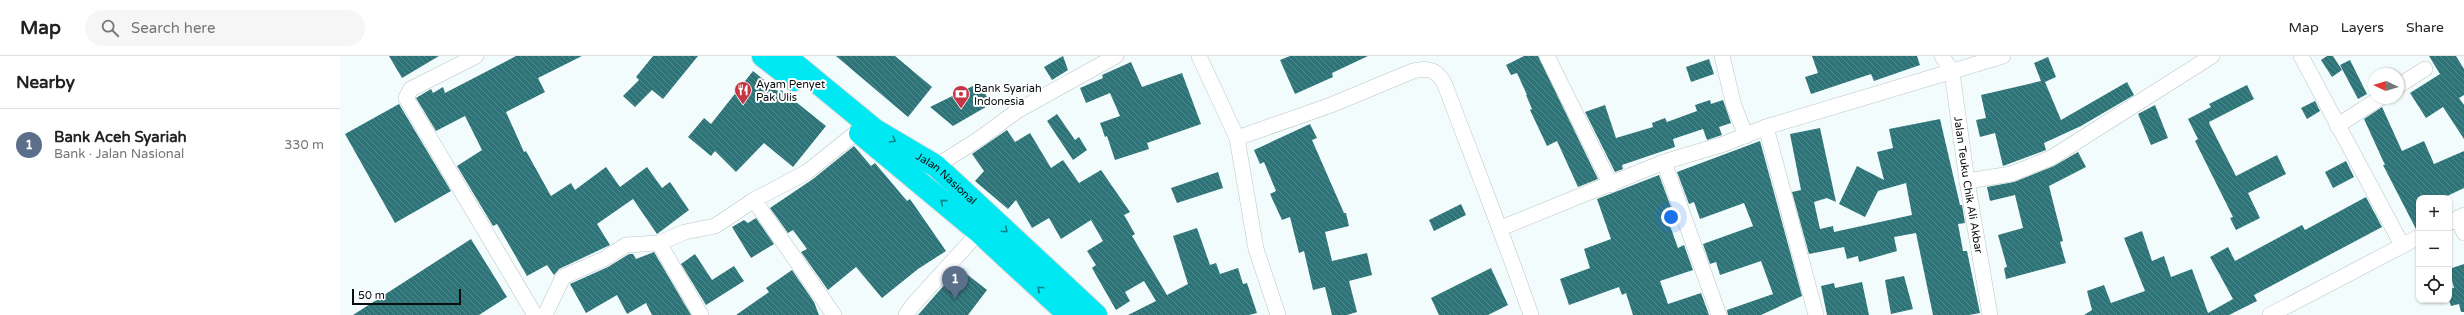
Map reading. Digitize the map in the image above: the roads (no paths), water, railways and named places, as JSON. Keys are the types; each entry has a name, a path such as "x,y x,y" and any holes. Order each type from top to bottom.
{"highway":[{"name":"Jalan Nasional","path":"763,56 858,132 976,221 1096,315"},
{"name":"Jalan Nasional","path":"785,56 875,130 936,166 976,221 1069,315"}],"street":[{"path":"476,56 411,89 406,98 535,315"},
{"path":"936,166 979,139 1017,111 1116,56"},
{"path":"1199,56 1237,138 1256,249 1278,315"},
{"path":"1547,56 1611,185"},
{"path":"1722,56 1734,106 1746,136"},
{"name":"Jalan Teuku Chik Ali Akbar","path":"1942,56 1952,72 1967,181 1990,315"},
{"path":"1501,228 1611,185 1664,162 1746,136 1766,127 2003,56"},
{"path":"1967,181 2011,174 2051,158 2212,56"},
{"path":"2301,56 2337,126 2402,245"},
{"path":"2404,82 2425,69"},
{"path":"1237,138 1331,105 1413,71 1432,70 1441,77 1445,85 1481,184 1501,228 1531,315"},
{"path":"2337,126 2371,104"},
{"path":"1766,127 1816,315"},
{"path":"545,315 563,277 604,259 626,245 659,243 686,232 715,226 754,200 807,172 858,132"},
{"path":"1664,162 1719,315"},
{"path":"754,200 834,315"},
{"path":"2457,219 2464,233"},
{"path":"906,315 976,221"},
{"path":"2270,315 2416,238"},
{"path":"659,243 701,315"}],"place":[{"name":"Ayam Penyet Pak Ulis","path":"743,105"},
{"name":"Bank Syariah Indonesia","path":"961,109"},
{"name":"Bank Aceh Syariah","path":"955,299"}]}
